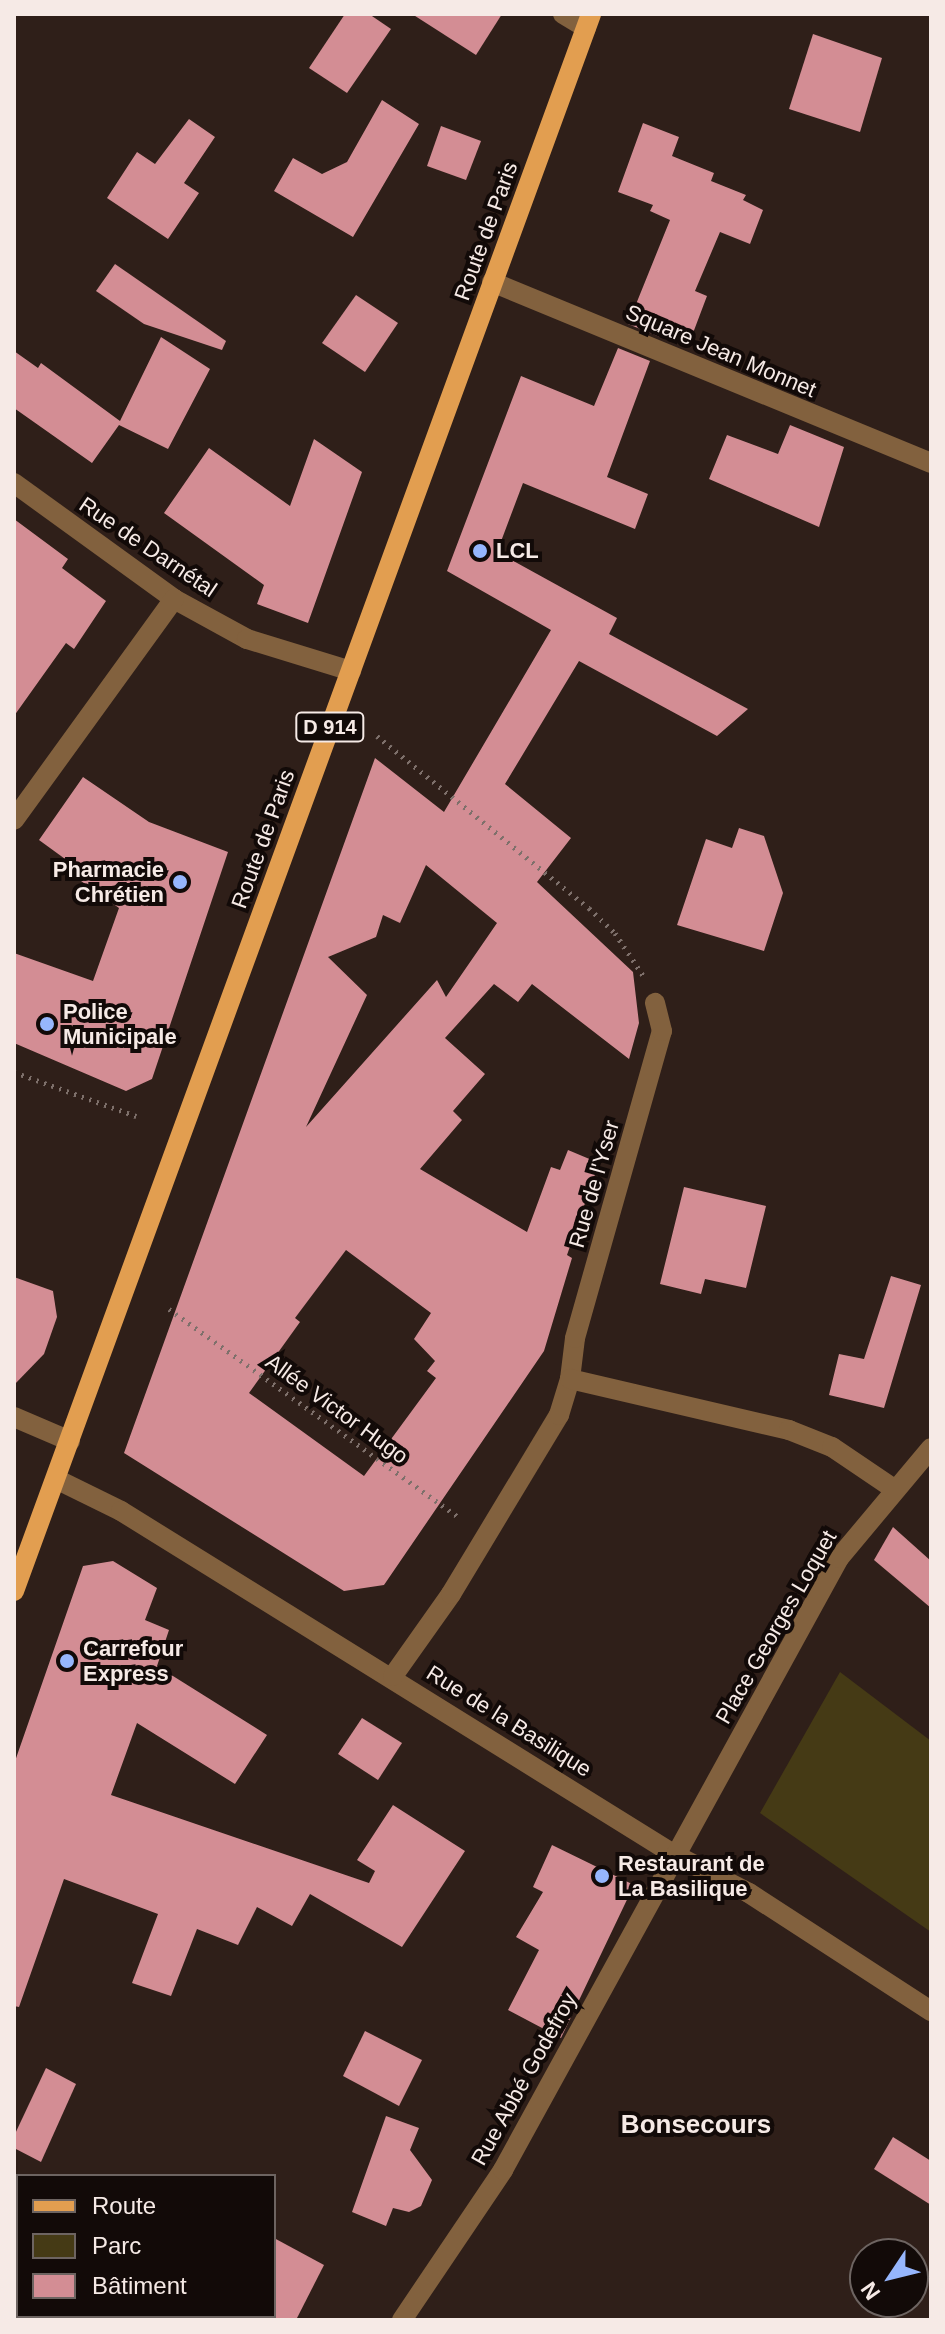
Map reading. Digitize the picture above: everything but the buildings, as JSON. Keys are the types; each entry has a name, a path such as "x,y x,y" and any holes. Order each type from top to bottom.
{"main road":[{"name":"Route de Paris","path":"14,1591 70,1441 126,1276 588,21"}],"street":[{"path":"563,14 588,21"},
{"name":"Square Jean Monnet","path":"492,282 931,463"},
{"name":"Rue de Darnétal","path":"14,483 174,599 247,639 351,671"},
{"path":"14,820 174,599"},
{"name":"Rue de l'Yser","path":"570,1379 575,1338 662,1031 655,1003"},
{"path":"393,1676 485,1538 559,1415 570,1379 789,1430 832,1447 894,1489"},
{"path":"14,1417 70,1441"},
{"name":"Place Georges Loquet","path":"675,1855 839,1558 931,1448"},
{"name":"Rue de la Basilique","path":"56,1479 121,1511 393,1676 675,1855 749,1893 931,2011"},
{"name":"Rue Abbé Godefroy","path":"402,2320 503,2170 675,1855"}],"path":[{"path":"377,736 589,908 635,961 655,1003"},
{"path":"14,1072 136,1116"},
{"name":"Allée Victor Hugo","path":"169,1309 485,1538"}],"green space":[{"path":"840,1672 931,1741 931,1932 760,1813"}],"place":[{"name":"LCL","path":"480,551"},
{"name":"Pharmacie Chrétien","path":"180,882"},
{"name":"Police Municipale","path":"47,1024"},
{"name":"Carrefour Express","path":"67,1661"},
{"name":"Restaurant de La Basilique","path":"602,1876"}],"district":[{"name":"Bonsecours","path":"696,2125"}]}
